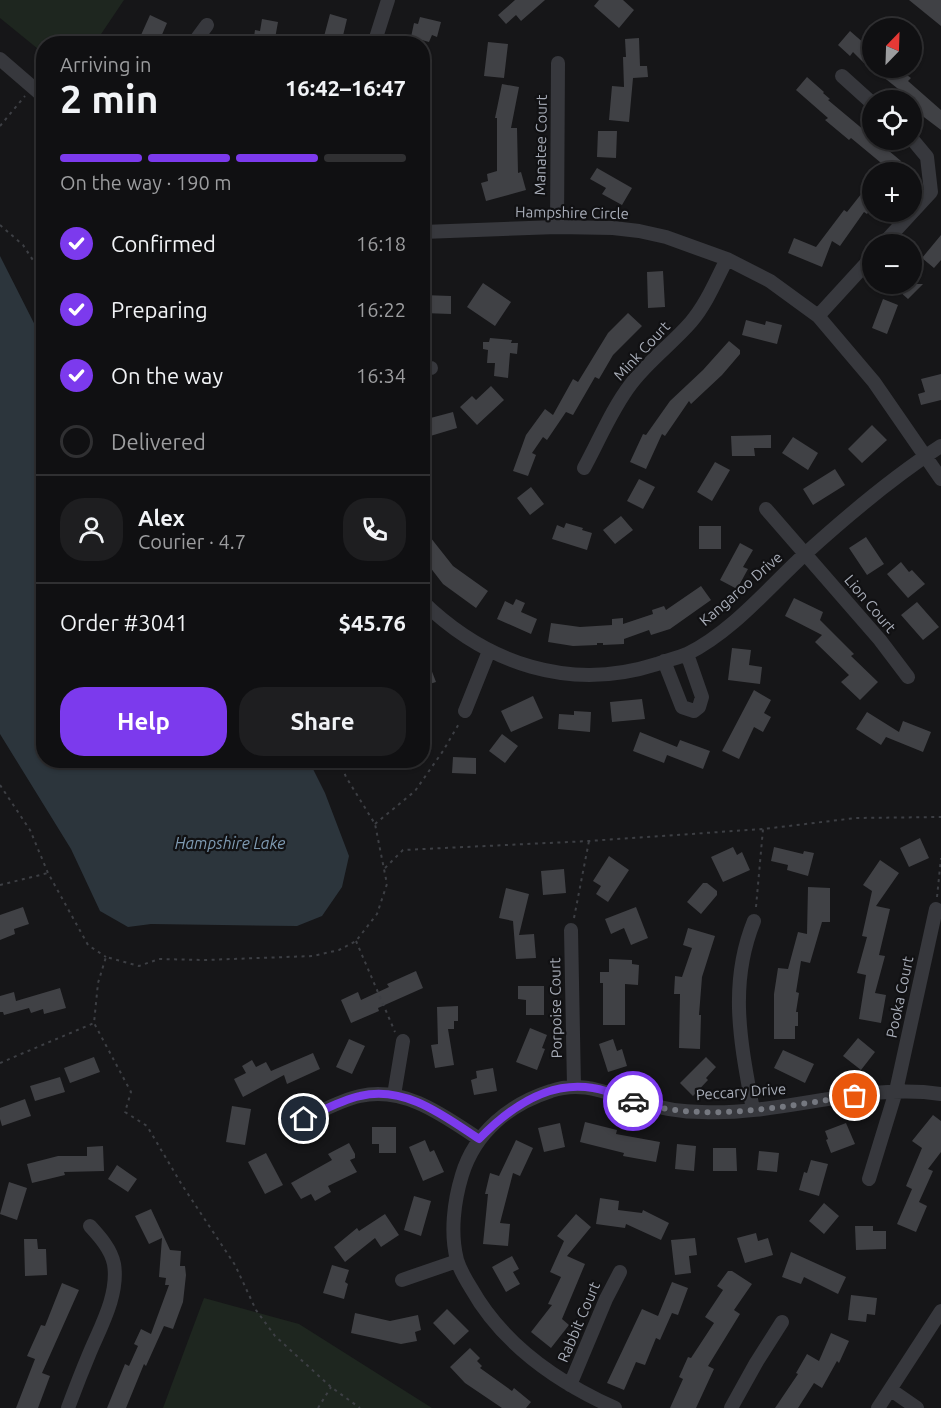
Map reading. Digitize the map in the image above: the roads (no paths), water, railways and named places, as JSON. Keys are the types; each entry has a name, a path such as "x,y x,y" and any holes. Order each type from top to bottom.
{"street":[{"path":"377,36 388,0"},
{"path":"199,36 207,25"},
{"path":"0,59 36,90"},
{"name":"Manatee Court","path":"557,227 558,63"},
{"path":"842,76 862,94"},
{"path":"892,234 931,192 927,157 921,150"},
{"name":"Hampshire Circle","path":"430,232 557,227 639,231 666,237 727,258 770,281 818,316 874,382 941,479"},
{"name":"Mink Court","path":"584,468 628,387 681,334 700,310 727,258"},
{"path":"818,316 862,268"},
{"name":"Kangaroo Drive","path":"430,608 464,636 489,651 525,665 574,675 621,673 687,654 744,612 862,503 941,446"},
{"name":"Lion Court","path":"766,509 880,640 908,677"},
{"path":"465,711 489,651"},
{"path":"664,661 682,707 694,711 699,707 702,697 687,654"},
{"name":"Pooka Court","path":"869,1179 896,1091 936,909"},
{"path":"753,1110 740,1041 738,999 747,938 754,921"},
{"name":"Porpoise Court","path":"571,930 574,1086"},
{"path":"394,1095 403,1041"},
{"name":"Peccary Drive","path":"615,1408 570,1385 536,1363 505,1333 476,1298 457,1261 454,1234 458,1191 468,1159 479,1139 512,1109 552,1091 574,1086 596,1088 638,1102 679,1111 704,1113 753,1110 896,1091 941,1094"},
{"path":"304,1119 360,1096 382,1093 394,1095 434,1110 479,1139"},
{"path":"68,1408 107,1311 114,1283 112,1256 101,1237 90,1226"},
{"path":"402,1280 457,1261"},
{"name":"Rabbit Court","path":"570,1385 606,1299 620,1272"},
{"path":"878,1408 941,1311"},
{"path":"731,1408 782,1322"},
{"path":"891,1390 917,1408"}],"water":[{"name":"Hampshire Lake","path":"0,256 36,327 36,768 312,768 325,793 349,856 342,887 322,916 297,926 151,924 128,927 100,911 71,849 0,734"}]}
